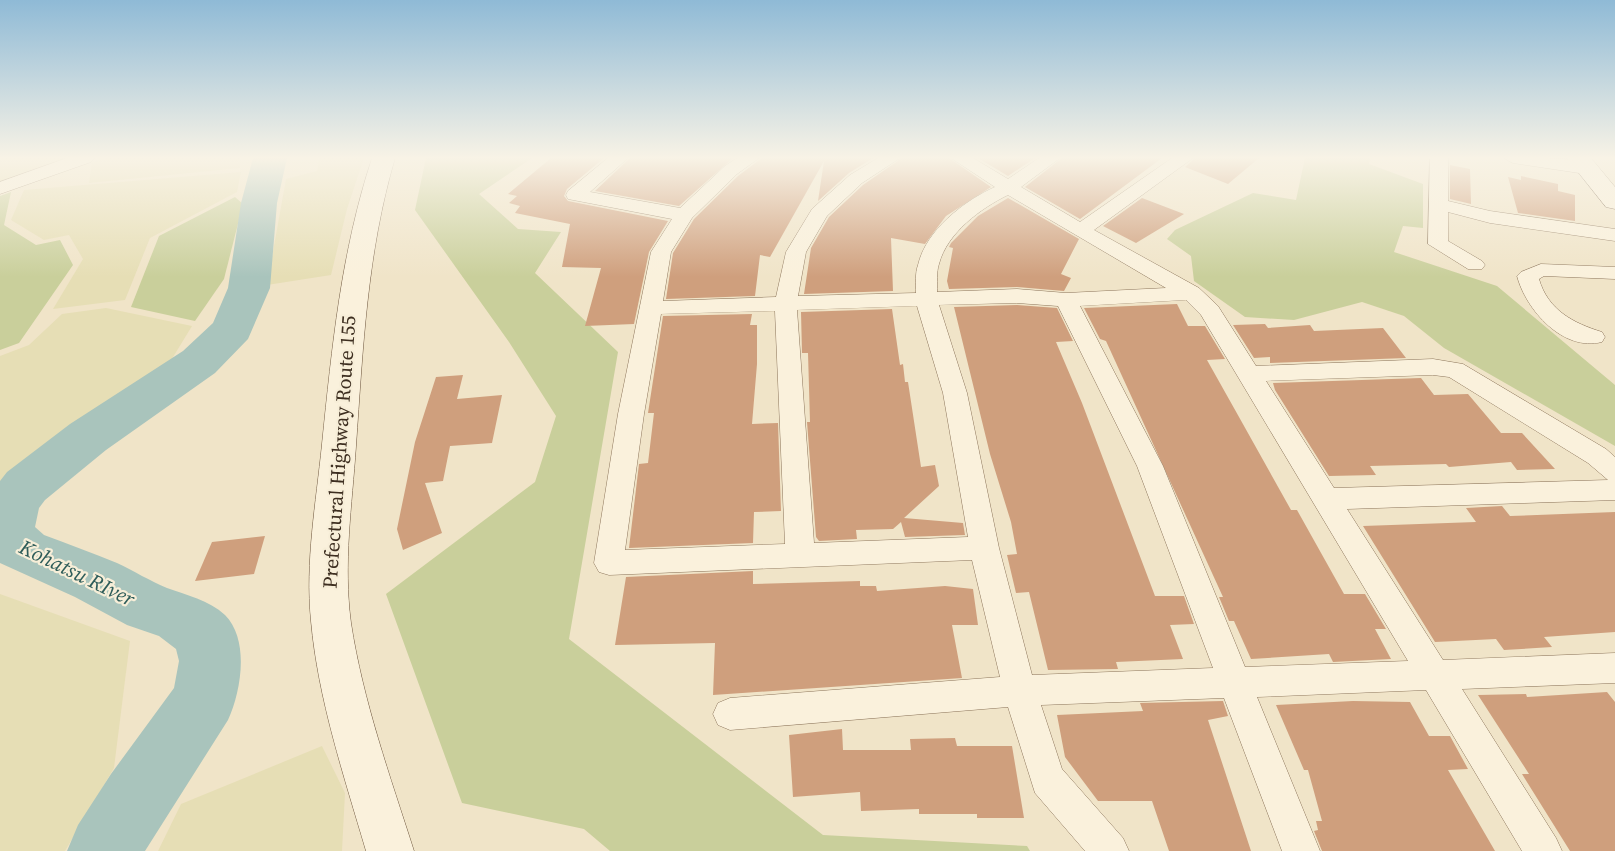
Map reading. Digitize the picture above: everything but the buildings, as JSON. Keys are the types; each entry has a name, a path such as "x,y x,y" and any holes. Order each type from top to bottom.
{"main road":[{"name":"Prefectural Highway Route 155","path":"372,198 359,243 348,317 328,590 338,656 358,745 390,851"}],"street":[{"path":"590,198 684,214"},
{"path":"701,198 684,214 662,252 650,308 609,563 984,548"},
{"path":"800,555 786,304 796,252 819,213 836,198"},
{"path":"988,198 943,234 928,264 926,299 955,393 984,548 1020,691 1048,780 1110,851"},
{"path":"1024,198 1191,292 1210,311 1544,851"},
{"path":"1080,231 1127,198"},
{"path":"1438,198 1438,244 1475,265"},
{"path":"1438,204 1490,217 1615,235"},
{"path":"1594,337 1566,328 1547,310 1529,284 1528,276 1541,270 1615,273"},
{"path":"650,308 1017,296 1066,300 1191,292"},
{"path":"1066,300 1150,466 1301,851"},
{"path":"1248,374 1433,367 1455,370 1597,456 1615,472"},
{"path":"1325,500 1615,490"},
{"path":"730,714 1020,691 1615,668"}],"shaded area":[{"path":"21,198 226,198 150,238 125,300 53,309 83,259 69,235 44,240 11,220"},
{"path":"283,198 351,198 331,275 267,285"},
{"path":"106,308 192,326 159,380 0,499 0,356 29,345 62,314"},
{"path":"0,594 130,641 114,768 65,851 0,851"},
{"path":"322,746 345,793 342,851 158,851 181,804"}],"green space":[{"path":"0,198 10,198 4,225 36,245 60,240 73,265 19,343 0,350"},
{"path":"234,198 243,204 224,279 195,321 131,307 159,236"},
{"path":"418,198 483,198 518,229 561,232 535,273 618,352 569,639 823,835 1027,846 1030,851 610,851 584,829 462,803 386,594 535,482 556,416 509,342 415,210"},
{"path":"1243,198 1296,200 1296,198 1423,198 1423,228 1403,226 1394,252 1497,286 1615,385 1615,446 1444,348 1404,316 1362,302 1294,320 1245,317 1194,281 1191,256 1167,239 1175,230"}],"waterway":[{"name":"Kohatsu RIver","path":"104,851 136,799 205,699 210,661 204,635 180,618 148,607 96,580 24,551 7,536 8,520 14,502 26,486 88,437 199,362 232,329 249,288 260,198"}]}
